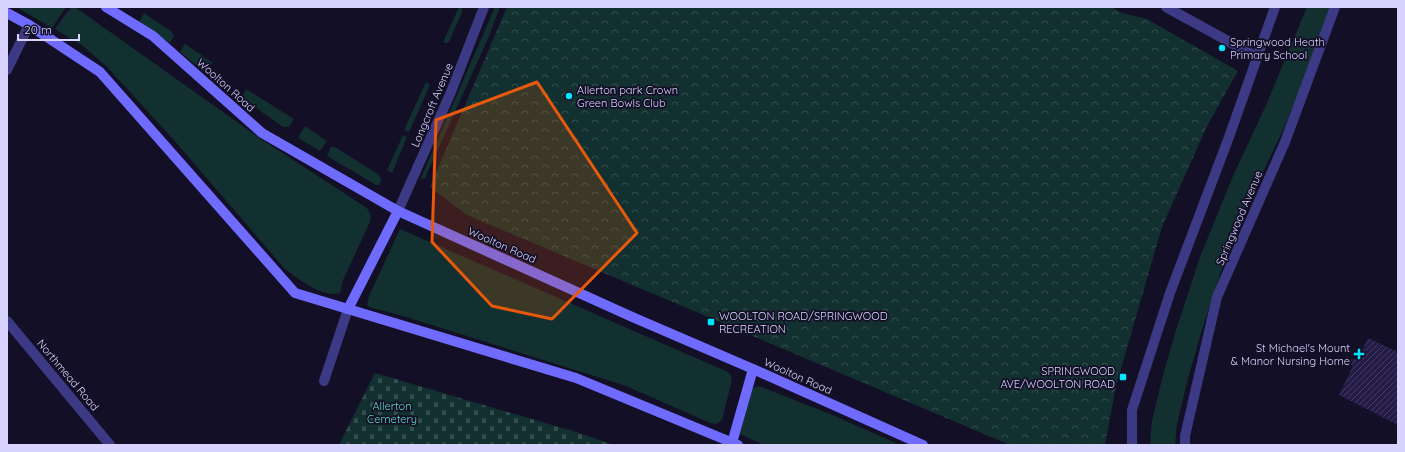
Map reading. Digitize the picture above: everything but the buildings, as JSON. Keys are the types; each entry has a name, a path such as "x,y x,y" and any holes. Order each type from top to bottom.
{"main road":[{"name":"Woolton Road","path":"106,7 153,36 262,133 398,211 630,316 754,369 924,445"},
{"path":"7,13 29,25 100,72 295,293 576,378 734,444 754,369"},
{"path":"348,309 398,211"}],"street":[{"name":"Longcroft Avenue","path":"398,211 451,92 484,7"},
{"path":"1166,7 1257,57"},
{"path":"1132,445 1132,410 1170,293 1229,137 1275,7"},
{"name":"Springwood Avenue","path":"1185,445 1185,436 1218,297 1285,142 1335,7"},
{"path":"7,70 29,25"},
{"path":"324,381 348,309"},
{"name":"Northmead Road","path":"7,321 110,445"}],"highlighted area":[{"path":"537,82 637,233 552,319 492,306 432,242 436,120"}],"green space":[{"path":"16,7 66,7 52,28"},
{"path":"72,7 75,7 261,139 367,208 371,216 370,222 343,280 340,293 333,294 318,290 302,281 283,267 173,139 107,67 83,46 55,29"},
{"path":"459,7 462,7 462,12 449,42 443,42"},
{"path":"495,7 500,7 487,41 425,178 420,180"},
{"path":"507,7 1112,7 1122,13 1147,19 1238,71 1207,126 1162,227 1116,386 1105,445 1010,445 467,215 430,187"},
{"path":"1307,7 1333,7 1285,126 1233,235 1201,333 1187,382 1177,424 1175,445 1150,445 1152,421 1162,379 1175,333 1200,257 1233,176 1267,103"},
{"path":"144,13 172,32 174,36 170,43 139,22"},
{"path":"185,44 213,63 202,70 180,52"},
{"path":"426,82 430,85 409,132 404,130"},
{"path":"246,89 294,119 289,127 283,127 245,100 243,95"},
{"path":"305,126 327,141 320,151 298,138"},
{"path":"403,135 407,137 392,173 387,170"},
{"path":"331,147 335,147 378,174 381,179 380,185 376,185 327,156"},
{"path":"400,229 728,372 731,375 732,380 722,420 716,424 710,423 626,386 403,316 369,307 367,305 369,296"},
{"name":"Allerton Cemetery","path":"375,373 576,432 614,445 339,445"},
{"path":"759,386 835,416 900,445 764,445 740,434 752,388"}],"place":[{"name":"Springwood Heath Primary School","path":"1222,48"},
{"name":"Allerton park Crown Green Bowls Club","path":"569,96"},
{"name":"WOOLTON ROAD/SPRINGWOOD RECREATION","path":"711,322"},
{"name":"St Michael's Mount & Manor Nursing Home","path":"1359,354"},
{"name":"SPRINGWOOD AVE/WOOLTON ROAD","path":"1123,377"}]}
